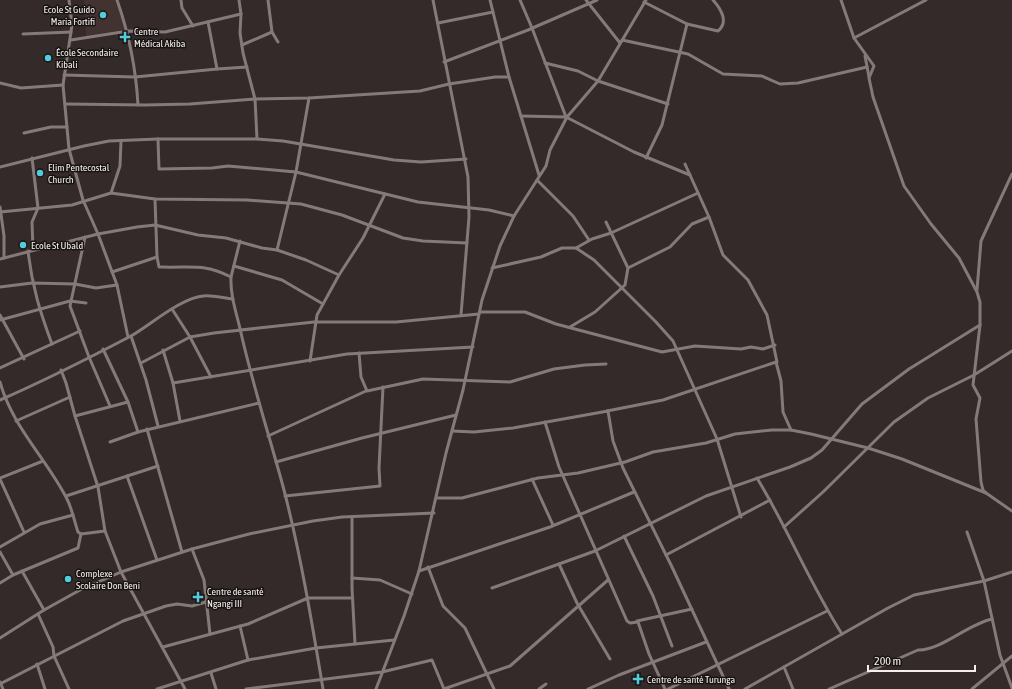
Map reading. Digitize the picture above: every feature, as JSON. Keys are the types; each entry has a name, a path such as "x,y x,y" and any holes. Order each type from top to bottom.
{"street":[{"path":"69,0 71,40 63,85 68,149 83,200 98,234 112,272 130,336 141,363 158,426"},
{"path":"117,0 128,31 138,105"},
{"path":"180,0 182,8 193,26"},
{"path":"239,0 242,45 255,98 257,139"},
{"path":"268,0 272,32 278,42"},
{"path":"432,0 438,23 448,84 466,159 470,208 461,315"},
{"path":"490,0 509,77 540,175"},
{"path":"520,0 566,117"},
{"path":"586,0 621,42 681,52 696,58 723,74 762,76 780,84 798,83 867,67"},
{"path":"444,62 532,28 597,0"},
{"path":"376,689 412,594 419,571 473,347 479,313 492,268 514,216 546,166 550,150 566,117 598,81 645,1 687,24 714,31 723,27 724,22 721,9 714,0"},
{"path":"841,0 854,38 865,56 874,66 869,78"},
{"path":"854,38 926,0"},
{"path":"438,23 493,12"},
{"path":"71,40 128,31 165,32 241,14"},
{"path":"208,22 217,69"},
{"path":"646,158 662,125 687,24"},
{"path":"23,34 71,32"},
{"path":"242,45 272,32"},
{"path":"865,56 880,120 906,189 960,258 977,292 980,302 980,325 974,387 980,398 976,419 982,482 986,493"},
{"path":"545,63 578,71 598,81 668,105"},
{"path":"64,76 135,77 248,67"},
{"path":"65,104 190,104 255,98 309,98 420,91 448,84 495,77 509,77"},
{"path":"0,83 21,88 63,85"},
{"path":"277,250 296,172 309,98"},
{"path":"521,116 566,117 646,158 690,175"},
{"path":"24,133 51,127 67,127"},
{"path":"0,167 68,149 121,141 158,139 257,139 300,144 368,156 408,161 466,159"},
{"path":"158,139 159,169 197,169 228,166 296,172 385,194 438,205 470,208 514,216"},
{"path":"111,193 120,166 121,141"},
{"path":"32,158 38,208 32,222 33,250"},
{"path":"686,164 723,256 748,280 759,297 769,318 775,345 783,412 791,430"},
{"path":"977,292 981,241 1012,174"},
{"path":"537,180 564,207 589,240"},
{"path":"0,212 72,204 111,193 155,199 247,200 315,206 403,238 423,241 467,243"},
{"path":"492,268 542,257 562,248 576,248 589,240 611,233 698,193"},
{"path":"310,360 314,322 385,194"},
{"path":"155,199 155,225 159,267 197,266 217,270 231,277"},
{"path":"0,207 4,236 2,259 98,234 155,225 240,241 262,248 277,250 306,260 339,276"},
{"path":"628,268 670,247 692,224 709,218"},
{"path":"570,327 595,312 626,284 628,268 606,222"},
{"path":"85,237 76,284 70,301 71,310 88,357 110,406"},
{"path":"240,241 231,277 233,299 249,370 286,496 308,598 324,689"},
{"path":"576,248 594,260 671,338 716,439 741,517"},
{"path":"28,252 32,283 38,309 52,344"},
{"path":"112,272 157,257"},
{"path":"234,266 282,280 323,304"},
{"path":"0,287 32,283 76,284 96,288 116,285"},
{"path":"0,400 29,388 61,370 130,336 172,309 202,296 233,299"},
{"path":"1,320 70,301 86,303"},
{"path":"172,309 190,337 211,377"},
{"path":"141,363 190,337 214,333 314,322 396,322 479,313 524,312 570,327 662,352 695,346 741,349 751,347 763,349 775,345"},
{"path":"0,315 1,320 24,359"},
{"path":"492,588 595,551 681,506 730,486 757,478 811,458 822,450 862,404 909,369 980,325"},
{"path":"0,368 24,359 52,344 80,332"},
{"path":"172,383 359,353 473,347"},
{"path":"103,349 128,402 138,432"},
{"path":"163,350 180,421"},
{"path":"784,527 823,492 894,422 922,402 974,375 1012,351"},
{"path":"359,353 359,367 366,391"},
{"path":"452,431 487,431 636,406 695,390 777,362"},
{"path":"268,436 366,391 383,387 421,380 508,382 554,369 606,364"},
{"path":"61,370 98,487 105,530 121,572 185,689"},
{"path":"0,382 4,398 16,421 66,496 78,532 81,534"},
{"path":"286,496 380,486 383,387"},
{"path":"16,421 70,397"},
{"path":"75,416 128,402"},
{"path":"110,442 158,426 258,403"},
{"path":"607,411 613,441 621,463 692,609 716,665 729,689"},
{"path":"276,462 456,416"},
{"path":"545,422 562,474 627,621 630,623 692,609"},
{"path":"147,429 182,552"},
{"path":"437,498 462,498 532,479 578,472 621,463 653,452 688,447 735,434 791,430 868,448 902,459 986,493 1012,511"},
{"path":"24,532 0,481 43,461"},
{"path":"66,496 98,487 158,466"},
{"path":"128,476 157,560"},
{"path":"757,478 770,500 827,611 842,634"},
{"path":"532,479 553,525"},
{"path":"419,571 553,525 634,492"},
{"path":"666,554 741,517 770,500"},
{"path":"0,638 44,610 80,590 121,572 192,549 229,539 292,526 352,517 434,513"},
{"path":"0,546 40,524 73,515"},
{"path":"352,517 352,598 355,644"},
{"path":"81,534 105,530"},
{"path":"967,532 984,581 1002,663 1012,688"},
{"path":"0,582 22,571 78,548 81,534"},
{"path":"624,536 662,617 672,646"},
{"path":"192,549 203,576 210,634"},
{"path":"0,552 13,575"},
{"path":"559,564 579,606 610,659"},
{"path":"428,567 443,606 464,628 494,689"},
{"path":"22,571 44,610"},
{"path":"745,689 888,608 914,596 984,581 1012,572"},
{"path":"352,578 380,580 412,594"},
{"path":"246,689 382,672 433,660 444,689 488,675 514,664 608,580"},
{"path":"163,647 240,626 308,598 352,598"},
{"path":"3,689 0,683 121,622 175,604 192,606 206,602"},
{"path":"638,621 653,663 667,689 827,611"},
{"path":"38,614 53,647 54,656 69,689"},
{"path":"829,689 848,679 894,662 918,650 926,650 978,623 992,619"},
{"path":"240,626 248,660"},
{"path":"157,689 248,660 316,648 394,640"},
{"path":"588,689 619,675 706,642"},
{"path":"972,689 1012,656"},
{"path":"37,664 45,689"},
{"path":"784,667 793,689"},
{"path":"211,673 216,689"},
{"path":"540,689 546,684"},
{"path":"977,689 978,684"}],"shaded area":[{"name":"Ecole St Guido Maria Fortifi","path":"84,0 115,0 126,29 86,36"}],"place":[{"name":"Ecole St Guido Maria Fortifi","path":"103,15"},
{"name":"Centre Médical Akiba","path":"125,37"},
{"name":"École Secondaire Kibali","path":"48,58"},
{"name":"Elim Pentecostal Church","path":"40,173"},
{"name":"Ecole St Ubald","path":"23,245"},
{"name":"Complexe Scolaire Don Beni","path":"68,579"},
{"name":"Centre de santé Ngangi III","path":"198,597"},
{"name":"Centre de santé Turunga","path":"638,679"}]}
